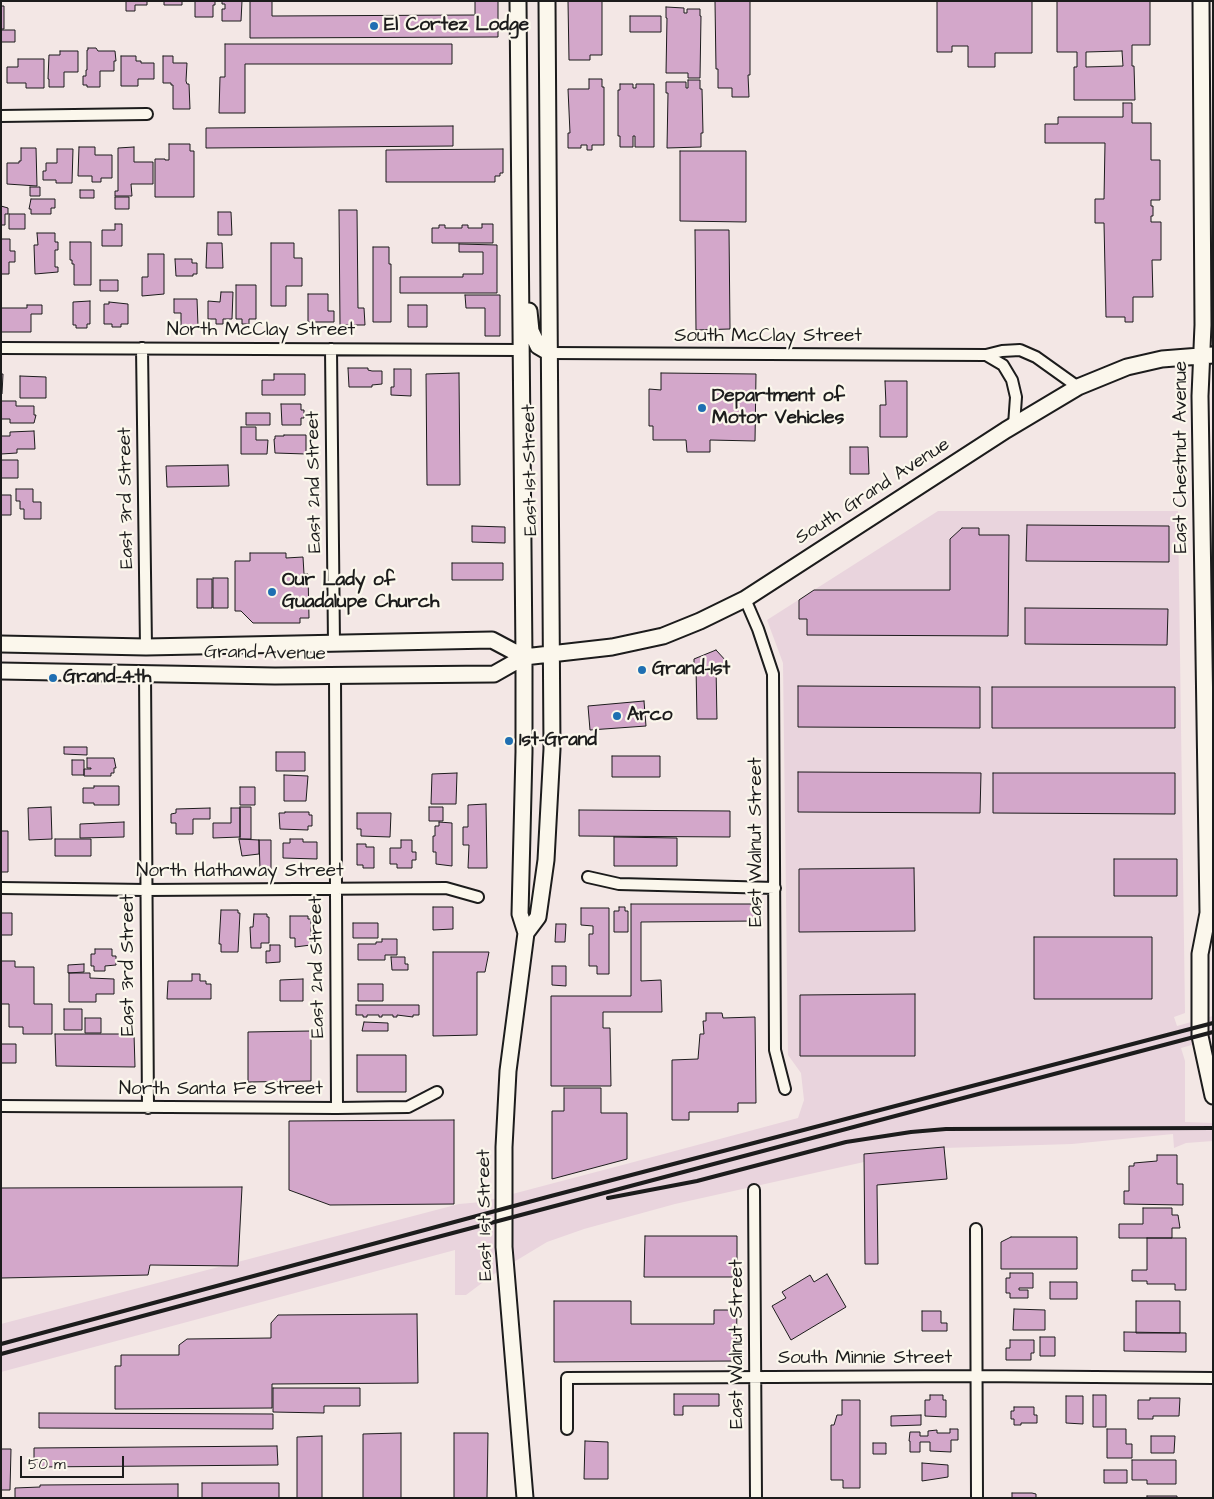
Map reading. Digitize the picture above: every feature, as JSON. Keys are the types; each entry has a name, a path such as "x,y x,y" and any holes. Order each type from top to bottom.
{"main road":[{"name":"East 1st Street","path":"518,1 524,657 520,914 526,933 508,1071 504,1147 504,1247 525,1498"},
{"name":"East 1st Street","path":"526,933 538,917 546,860 552,749 547,1"},
{"name":"East Chestnut Avenue","path":"1201,1 1203,325 1207,356 1200,396 1208,913 1200,954 1200,1036 1213,1096"},
{"path":"520,228 531,331 538,346 550,354"},
{"name":"South Grand Avenue","path":"552,655 612,648 663,636 700,621 745,599 1014,425 1078,387 1127,367 1162,359 1207,356"},
{"name":"Grand Avenue","path":"1,644 146,647 492,640 524,657"},
{"name":"Grand Avenue","path":"1,671 335,676 494,674 524,657 552,655"},
{"name":"East Chestnut Avenue","path":"1208,913 1213,932"}],"street":[{"path":"1,116 147,114"},
{"name":"North McClay Street","path":"1,348 521,350"},
{"name":"East 3rd Street","path":"142,348 146,647"},
{"name":"East 2nd Street","path":"330,349 334,644"},
{"name":"South McClay Street","path":"550,354 986,355 1002,351 1020,350 1036,358 1078,387"},
{"path":"986,355 1003,366 1012,380 1016,397 1014,425"},
{"name":"East Walnut Street","path":"745,599 758,629 773,674 775,1050 785,1089"},
{"name":"East 3rd Street","path":"145,672 148,1108"},
{"name":"East 2nd Street","path":"335,676 337,1108"},
{"path":"588,877 619,884 774,888"},
{"name":"North Hathaway Street","path":"1,888 146,890 446,888 478,896"},
{"name":"North Santa Fe Street","path":"1,1106 148,1108 408,1107 437,1092"},
{"name":"East Walnut Street","path":"754,1190 756,1498"},
{"path":"976,1229 977,1498"},
{"name":"South Minnie Street","path":"567,1429 567,1378 976,1376 1213,1378"}],"shaded area":[{"path":"938,511 1178,511 1185,1013 1174,1017 1177,1026 1213,1016 1213,1039 1181,1048 1185,1061 1185,1122 1213,1123 1213,1141 1186,1143 1174,1148 1173,1134 1072,1144 944,1148 864,1156 864,1162 675,1204 584,1229 547,1242 494,1274 466,1295 455,1295 455,1250 1,1372 1,1324 459,1204 482,1202 798,1118 804,1100 801,1073 788,1055 783,663 767,620"}],"building":[{"path":"126,1 147,1 147,5 135,5 135,11 126,11"},
{"path":"164,1 182,1 182,5 164,5"},
{"path":"195,1 215,1 213,17 195,17"},
{"path":"222,1 242,1 241,21 222,21 222,9 225,9 225,4 222,4"},
{"name":"El Cortez Lodge","path":"250,1 272,1 272,16 475,15 475,1 498,1 498,37 250,38"},
{"path":"568,1 602,1 602,55 590,55 590,60 569,60"},
{"path":"715,1 750,1 749,97 732,97 732,88 718,88"},
{"path":"937,1 1032,1 1032,53 995,53 995,67 968,67 968,46 952,46 952,52 937,52"},
{"path":"1057,1 1150,1 1150,45 1132,45 1135,100 1074,100 1074,67 1077,67 1077,52 1057,52","holes":["1122,51 1123,66 1086,67 1086,52"]},
{"path":"1,6 4,6 4,29 1,29"},
{"path":"666,7 684,8 684,13 687,13 687,9 700,9 700,78 688,78 688,73 666,73"},
{"path":"630,16 661,16 661,32 630,32"},
{"path":"1,30 15,30 15,42 1,42"},
{"path":"225,44 452,44 452,64 245,64 245,113 219,113 220,77 225,77"},
{"path":"88,48 96,48 98,51 115,51 114,71 100,71 100,87 87,87 87,85 83,85 83,76 86,76 87,70"},
{"path":"60,51 78,51 78,72 64,72 64,87 49,87 49,55 60,55"},
{"path":"121,56 136,56 136,61 141,61 141,63 154,63 154,79 138,79 138,86 121,86"},
{"path":"163,56 173,56 173,63 187,63 186,81 189,84 190,109 173,109 173,85 171,83 163,83"},
{"path":"18,59 44,59 44,88 26,88 26,83 7,83 7,67 18,67"},
{"path":"589,79 602,79 602,87 604,87 604,145 592,145 592,150 587,150 587,145 581,145 581,148 568,148 568,133 570,133 568,89 589,89"},
{"path":"688,80 700,80 700,89 702,89 703,133 701,133 701,147 667,148 668,93 666,93 666,82 686,82 686,88 688,88"},
{"path":"620,84 633,84 633,88 636,88 636,84 654,84 654,147 635,147 635,136 633,136 633,147 620,147 620,136 618,136 618,90 620,90"},
{"path":"1123,103 1132,103 1132,123 1151,123 1151,160 1160,160 1160,200 1151,200 1153,216 1151,216 1151,222 1161,222 1161,260 1152,260 1153,297 1133,297 1133,322 1125,322 1125,317 1106,317 1104,223 1095,223 1095,199 1104,199 1105,143 1045,143 1045,124 1058,124 1058,117 1123,117"},
{"path":"453,126 453,146 206,148 206,128"},
{"path":"169,144 190,144 190,151 194,151 194,197 155,197 155,159 169,160"},
{"path":"79,147 95,147 95,155 112,155 112,178 101,178 101,182 92,182 92,176 78,176"},
{"path":"134,147 134,162 153,162 153,184 131,184 132,196 115,196 115,191 118,191 118,148"},
{"path":"21,148 36,148 37,186 7,184 7,163 19,163 21,161"},
{"path":"57,149 73,149 72,183 56,183 56,180 43,180 43,171 46,171 46,163 57,163"},
{"path":"503,149 503,173 500,173 500,176 495,176 495,182 386,182 386,150"},
{"path":"680,151 746,151 746,222 680,221"},
{"path":"30,187 40,187 40,196 30,196"},
{"path":"80,190 94,190 94,198 80,198"},
{"path":"115,197 129,197 129,209 115,209"},
{"path":"31,199 55,199 55,208 51,208 51,214 31,214 31,209 29,209"},
{"path":"1,206 8,208 8,214 5,214 5,225 1,225"},
{"path":"339,210 357,210 358,308 364,308 365,325 340,325"},
{"path":"218,212 231,212 232,235 218,235"},
{"path":"9,214 25,214 25,229 9,229"},
{"path":"115,224 122,224 122,246 102,246 102,230 115,230"},
{"path":"482,224 493,224 493,243 432,243 432,228 439,228 439,225 445,225 445,228 462,228 462,225 468,225 468,228 482,228"},
{"path":"695,230 729,230 730,329 696,330"},
{"path":"37,233 55,233 55,242 58,242 58,250 55,250 55,267 58,267 58,272 35,274 34,245 38,245"},
{"path":"1,239 10,239 10,251 15,251 15,262 9,262 9,274 1,274"},
{"path":"70,242 91,242 91,285 74,285 74,264 70,260"},
{"path":"207,243 222,243 223,268 206,268"},
{"path":"271,243 294,243 294,258 302,258 302,286 286,286 286,306 271,306"},
{"path":"459,244 497,245 497,293 400,293 400,277 463,277 463,274 483,274 483,252 459,252"},
{"path":"373,247 389,247 389,264 391,264 391,322 373,322"},
{"path":"148,254 164,254 164,294 142,296 142,277 148,277"},
{"path":"175,259 192,259 192,263 197,263 197,274 193,274 193,276 176,276"},
{"path":"100,280 118,280 118,291 100,291"},
{"path":"236,285 256,285 256,319 249,319 249,324 242,324 242,319 236,319"},
{"path":"221,292 233,292 232,319 223,319 223,324 216,324 216,319 208,319 208,301 220,302"},
{"path":"308,294 328,294 328,311 334,311 334,322 308,322"},
{"path":"465,295 500,295 500,336 485,336 485,308 466,308"},
{"path":"174,299 197,299 198,326 181,326 181,313 174,313"},
{"path":"90,301 90,324 87,324 87,328 76,328 76,325 73,325 73,302"},
{"path":"109,302 128,304 128,324 121,324 121,327 112,327 112,324 104,324 104,304 109,304"},
{"path":"27,305 42,305 42,314 31,314 31,332 1,332 1,308 27,308"},
{"path":"408,305 427,305 427,327 408,327"},
{"path":"348,368 368,368 368,370 372,371 382,371 382,384 372,385 372,387 349,387"},
{"path":"394,369 411,369 411,396 391,395 391,387 394,387"},
{"path":"459,373 460,485 427,485 426,374"},
{"name":"Department of Motor Vehicles","path":"661,373 756,374 755,441 710,440 710,452 687,452 686,440 653,440 653,426 649,426 649,389 661,390"},
{"path":"1,374 3,374 2,394 1,394"},
{"path":"274,374 305,374 305,395 262,395 262,380 274,380"},
{"path":"20,376 46,377 46,398 20,398"},
{"path":"885,381 907,381 907,437 880,437 880,405 886,405"},
{"path":"1,401 16,401 16,406 34,406 34,415 36,415 34,423 10,423 10,419 1,419"},
{"path":"281,404 301,404 301,410 304,410 304,418 301,418 301,425 282,425"},
{"path":"246,413 270,413 270,425 246,425"},
{"path":"241,427 256,427 256,440 268,440 267,454 241,454"},
{"path":"34,431 35,449 17,449 17,453 1,454 1,436 10,436 10,432"},
{"path":"306,435 306,454 275,453 275,436"},
{"path":"850,447 868,447 869,474 850,474"},
{"path":"1,460 18,460 18,478 1,478"},
{"path":"228,465 229,486 167,487 166,466"},
{"path":"16,489 33,489 33,502 41,502 41,519 24,519 24,509 20,509 20,501 16,501"},
{"path":"1,495 11,495 11,515 1,515"},
{"path":"1027,525 1169,526 1169,562 1026,561"},
{"path":"472,526 505,527 505,543 472,542"},
{"path":"962,528 979,528 979,535 1009,535 1008,636 807,635 807,619 799,619 799,600 814,590 950,590 950,539"},
{"name":"Our Lady of Guadalupe Church","path":"250,553 286,553 286,558 303,557 304,574 308,574 309,618 300,618 300,623 253,623 241,611 235,611 235,561 250,561"},
{"path":"452,563 503,563 503,580 452,580"},
{"path":"213,578 228,578 228,608 213,608"},
{"path":"197,579 212,579 212,608 197,608"},
{"path":"1025,608 1168,609 1167,645 1025,644"},
{"path":"716,650 727,662 727,667 716,667 717,719 697,719 696,667 694,667 694,659"},
{"path":"798,686 980,687 980,728 798,727"},
{"path":"992,687 1175,687 1175,728 992,728"},
{"name":"Arco","path":"644,701 646,726 590,730 588,706"},
{"path":"64,747 87,747 87,755 64,754"},
{"path":"276,752 305,752 305,771 276,771"},
{"path":"612,756 660,756 660,777 612,777"},
{"path":"87,758 114,758 116,768 114,768 114,773 111,773 111,776 84,776 84,769 91,769 87,768"},
{"path":"72,760 84,760 84,775 72,775"},
{"path":"798,772 981,773 980,813 798,812"},
{"path":"457,773 456,804 431,804 432,774"},
{"path":"993,773 1175,773 1175,814 993,813"},
{"path":"284,775 308,776 306,801 284,801"},
{"path":"94,786 119,786 119,805 83,803 83,788 94,788"},
{"path":"240,787 255,787 255,805 240,805"},
{"path":"486,804 487,868 468,868 469,845 463,845 463,827 468,827 468,805"},
{"path":"51,807 52,839 29,840 28,808"},
{"path":"240,807 251,807 251,839 240,839"},
{"path":"429,807 443,807 443,821 429,821"},
{"path":"210,808 210,819 193,819 193,834 176,834 176,823 171,823 171,814 176,813 176,809"},
{"path":"231,808 240,808 240,837 213,838 213,823 231,823"},
{"path":"579,810 730,811 730,837 579,836"},
{"path":"309,812 309,815 312,815 312,826 308,826 308,830 280,829 279,813"},
{"path":"357,813 391,813 390,837 361,836 361,829 357,829"},
{"path":"124,822 124,837 80,838 80,824"},
{"path":"439,822 452,823 452,866 436,864 436,852 433,852 433,836 435,836 435,826 439,826"},
{"path":"1,831 8,831 8,872 1,872"},
{"path":"614,837 677,838 677,866 614,866"},
{"path":"55,839 91,839 91,856 55,856"},
{"path":"239,839 259,840 259,854 242,856"},
{"path":"290,839 303,839 303,842 317,842 317,859 283,858 283,843 290,843"},
{"path":"259,840 271,840 271,869 260,869"},
{"path":"401,840 412,840 412,852 416,852 416,860 412,860 412,868 397,868 397,864 390,864 390,848 401,848"},
{"path":"357,844 366,844 366,847 374,847 374,868 363,868 363,865 357,865"},
{"path":"1114,859 1177,859 1177,896 1114,896"},
{"path":"914,868 915,931 799,932 799,869"},
{"path":"631,904 757,904 757,921 641,922 641,981 661,980 662,1012 603,1012 603,1028 610,1028 611,1086 551,1086 551,996 631,996"},
{"path":"433,907 453,907 453,929 433,930"},
{"path":"619,907 625,907 625,911 628,911 628,932 614,932 614,911 619,911"},
{"path":"581,908 609,908 609,974 597,974 597,966 589,966 589,934 593,934 593,926 581,925"},
{"path":"221,910 238,910 238,913 240,913 238,952 221,952 221,944 219,944"},
{"path":"1,913 12,913 12,935 1,935"},
{"path":"254,914 267,914 267,917 269,917 269,943 261,943 261,948 251,948 250,927 253,927"},
{"path":"290,916 308,916 308,919 311,919 311,945 295,947 295,938 290,938"},
{"path":"353,923 378,923 378,938 353,938"},
{"path":"556,924 566,924 565,942 555,942"},
{"path":"1034,937 1152,937 1152,999 1034,999"},
{"path":"382,939 397,939 397,955 385,955 385,960 358,960 358,944 376,944 376,942 382,942"},
{"path":"270,945 280,945 280,962 266,963 266,951 270,951"},
{"path":"95,949 112,949 112,956 116,956 116,965 105,966 105,971 94,971 94,966 91,966 91,954 95,954"},
{"path":"433,952 489,952 485,972 477,972 477,1035 433,1036"},
{"path":"391,957 405,957 405,964 408,964 408,970 392,970"},
{"path":"1,961 15,961 15,967 34,967 34,1004 52,1004 52,1034 23,1034 23,1027 9,1027 9,1004 1,1004"},
{"path":"84,964 84,972 68,973 68,965"},
{"path":"552,966 566,966 566,986 552,985"},
{"path":"69,973 90,973 90,978 114,979 114,994 96,994 96,1002 69,1002"},
{"path":"192,974 200,974 200,981 206,981 206,984 211,984 211,999 167,999 168,981 192,981"},
{"path":"303,979 303,1001 280,1001 280,980"},
{"path":"358,984 383,984 383,1001 358,1001"},
{"path":"915,994 915,1056 800,1056 800,995"},
{"path":"356,1005 419,1005 419,1015 413,1015 413,1017 397,1015 397,1017 393,1017 393,1015 382,1015 382,1017 379,1017 379,1015 367,1015 367,1017 363,1017 363,1015 356,1015"},
{"path":"64,1009 82,1009 82,1030 64,1030"},
{"path":"706,1013 722,1013 723,1018 755,1017 756,1103 738,1103 738,1112 689,1112 689,1120 672,1120 672,1060 698,1059 700,1034 704,1034 703,1021 706,1021"},
{"path":"85,1018 101,1018 101,1033 85,1033"},
{"path":"364,1022 388,1023 388,1031 362,1031"},
{"path":"311,1031 311,1081 248,1082 248,1032"},
{"path":"55,1034 134,1034 135,1067 56,1066"},
{"path":"1,1044 16,1044 16,1063 1,1063"},
{"path":"357,1055 406,1055 406,1092 357,1092"},
{"path":"564,1088 601,1088 601,1113 627,1113 627,1159 552,1179 552,1111 564,1111"},
{"path":"454,1120 454,1204 330,1205 289,1190 289,1121"},
{"path":"944,1147 947,1179 877,1185 878,1264 865,1264 864,1154"},
{"path":"1157,1155 1177,1155 1177,1184 1183,1184 1183,1205 1124,1204 1124,1191 1129,1191 1129,1166 1134,1166 1134,1163 1157,1161"},
{"path":"242,1187 238,1266 150,1265 148,1275 1,1278 1,1188"},
{"path":"1143,1208 1172,1208 1172,1215 1178,1215 1180,1228 1172,1228 1172,1238 1119,1238 1119,1224 1143,1224"},
{"path":"645,1236 737,1236 737,1277 644,1277"},
{"path":"1011,1237 1077,1237 1077,1269 1001,1269 1001,1242"},
{"path":"1147,1238 1186,1238 1186,1290 1175,1290 1175,1284 1147,1284 1147,1281 1132,1281 1132,1270 1147,1270"},
{"path":"1010,1273 1033,1273 1033,1288 1019,1288 1019,1290 1028,1290 1028,1298 1010,1298 1010,1293 1006,1293 1006,1278 1010,1278"},
{"path":"827,1274 846,1307 791,1340 772,1306 786,1298 782,1292 810,1275 814,1282"},
{"path":"1050,1282 1077,1282 1077,1299 1050,1299"},
{"path":"554,1301 631,1301 631,1324 714,1324 714,1310 737,1310 736,1361 554,1362"},
{"path":"1136,1301 1180,1301 1180,1333 1136,1333"},
{"path":"1014,1309 1045,1310 1045,1330 1013,1330"},
{"path":"922,1311 941,1311 941,1323 947,1323 947,1331 922,1331"},
{"path":"417,1314 418,1383 272,1384 272,1408 115,1409 115,1366 121,1366 121,1355 179,1355 179,1345 187,1339 271,1338 271,1323 278,1315"},
{"path":"1124,1332 1186,1333 1186,1352 1124,1351"},
{"path":"1040,1337 1055,1337 1055,1356 1040,1356"},
{"path":"1010,1340 1034,1340 1034,1353 1031,1353 1031,1360 1006,1360 1006,1348 1010,1348"},
{"path":"273,1388 360,1388 360,1406 324,1406 324,1413 273,1412"},
{"path":"674,1394 719,1394 719,1406 683,1406 683,1415 674,1415"},
{"path":"930,1395 943,1395 943,1400 946,1400 946,1417 925,1416 925,1400 930,1400"},
{"path":"1093,1395 1106,1395 1106,1427 1093,1427"},
{"path":"1066,1396 1083,1396 1083,1424 1066,1423"},
{"path":"1150,1398 1180,1398 1179,1416 1153,1416 1153,1419 1138,1419 1138,1400 1150,1400"},
{"path":"842,1400 860,1400 860,1488 843,1488 843,1480 831,1480 831,1425 834,1425 837,1415 842,1415"},
{"path":"1014,1407 1034,1407 1037,1423 1014,1425 1014,1419 1011,1419 1011,1411 1014,1411"},
{"path":"39,1413 273,1414 273,1429 39,1428"},
{"path":"921,1415 921,1425 891,1426 891,1416"},
{"path":"950,1429 958,1429 958,1440 951,1440 951,1452 930,1451 930,1442 920,1442 920,1452 910,1452 910,1432 920,1432 920,1436 928,1436 928,1431 937,1430 937,1433 950,1433"},
{"path":"1107,1429 1126,1429 1126,1444 1132,1444 1132,1458 1107,1458"},
{"path":"401,1433 401,1498 363,1498 363,1434"},
{"path":"454,1433 488,1433 487,1498 454,1498"},
{"path":"322,1436 322,1498 297,1498 297,1437"},
{"path":"1151,1436 1175,1436 1174,1453 1151,1453"},
{"path":"585,1441 608,1442 608,1479 584,1479"},
{"path":"873,1443 886,1443 886,1454 873,1454"},
{"path":"277,1446 278,1465 34,1467 34,1448"},
{"path":"1,1449 11,1449 10,1490 1,1490"},
{"path":"1132,1460 1176,1460 1176,1484 1147,1484 1147,1480 1132,1480"},
{"path":"922,1463 948,1465 948,1477 922,1481"},
{"path":"1104,1470 1127,1470 1127,1483 1104,1483"},
{"path":"202,1483 279,1483 279,1498 202,1498"},
{"path":"178,1484 178,1498 15,1498 15,1488 40,1487 40,1485"},
{"path":"1012,1493 1032,1493 1036,1494 1036,1498 1012,1498"},
{"path":"1147,1496 1177,1496 1177,1498 1147,1498"}],"railway":[{"path":"1,1344 551,1196 1213,1023"},
{"path":"1,1354 1213,1032"},
{"path":"608,1198 697,1181 846,1142 911,1132 946,1129 1213,1128"}],"place":[{"name":"El Cortez Lodge","path":"374,26"},
{"name":"Department of Motor Vehicles","path":"702,408"},
{"name":"Our Lady of Guadalupe Church","path":"272,592"},
{"name":"Grand-1st","path":"642,670"},
{"name":"Grand-4th","path":"53,678"},
{"name":"Arco","path":"617,716"},
{"name":"1st-Grand","path":"509,741"}]}
